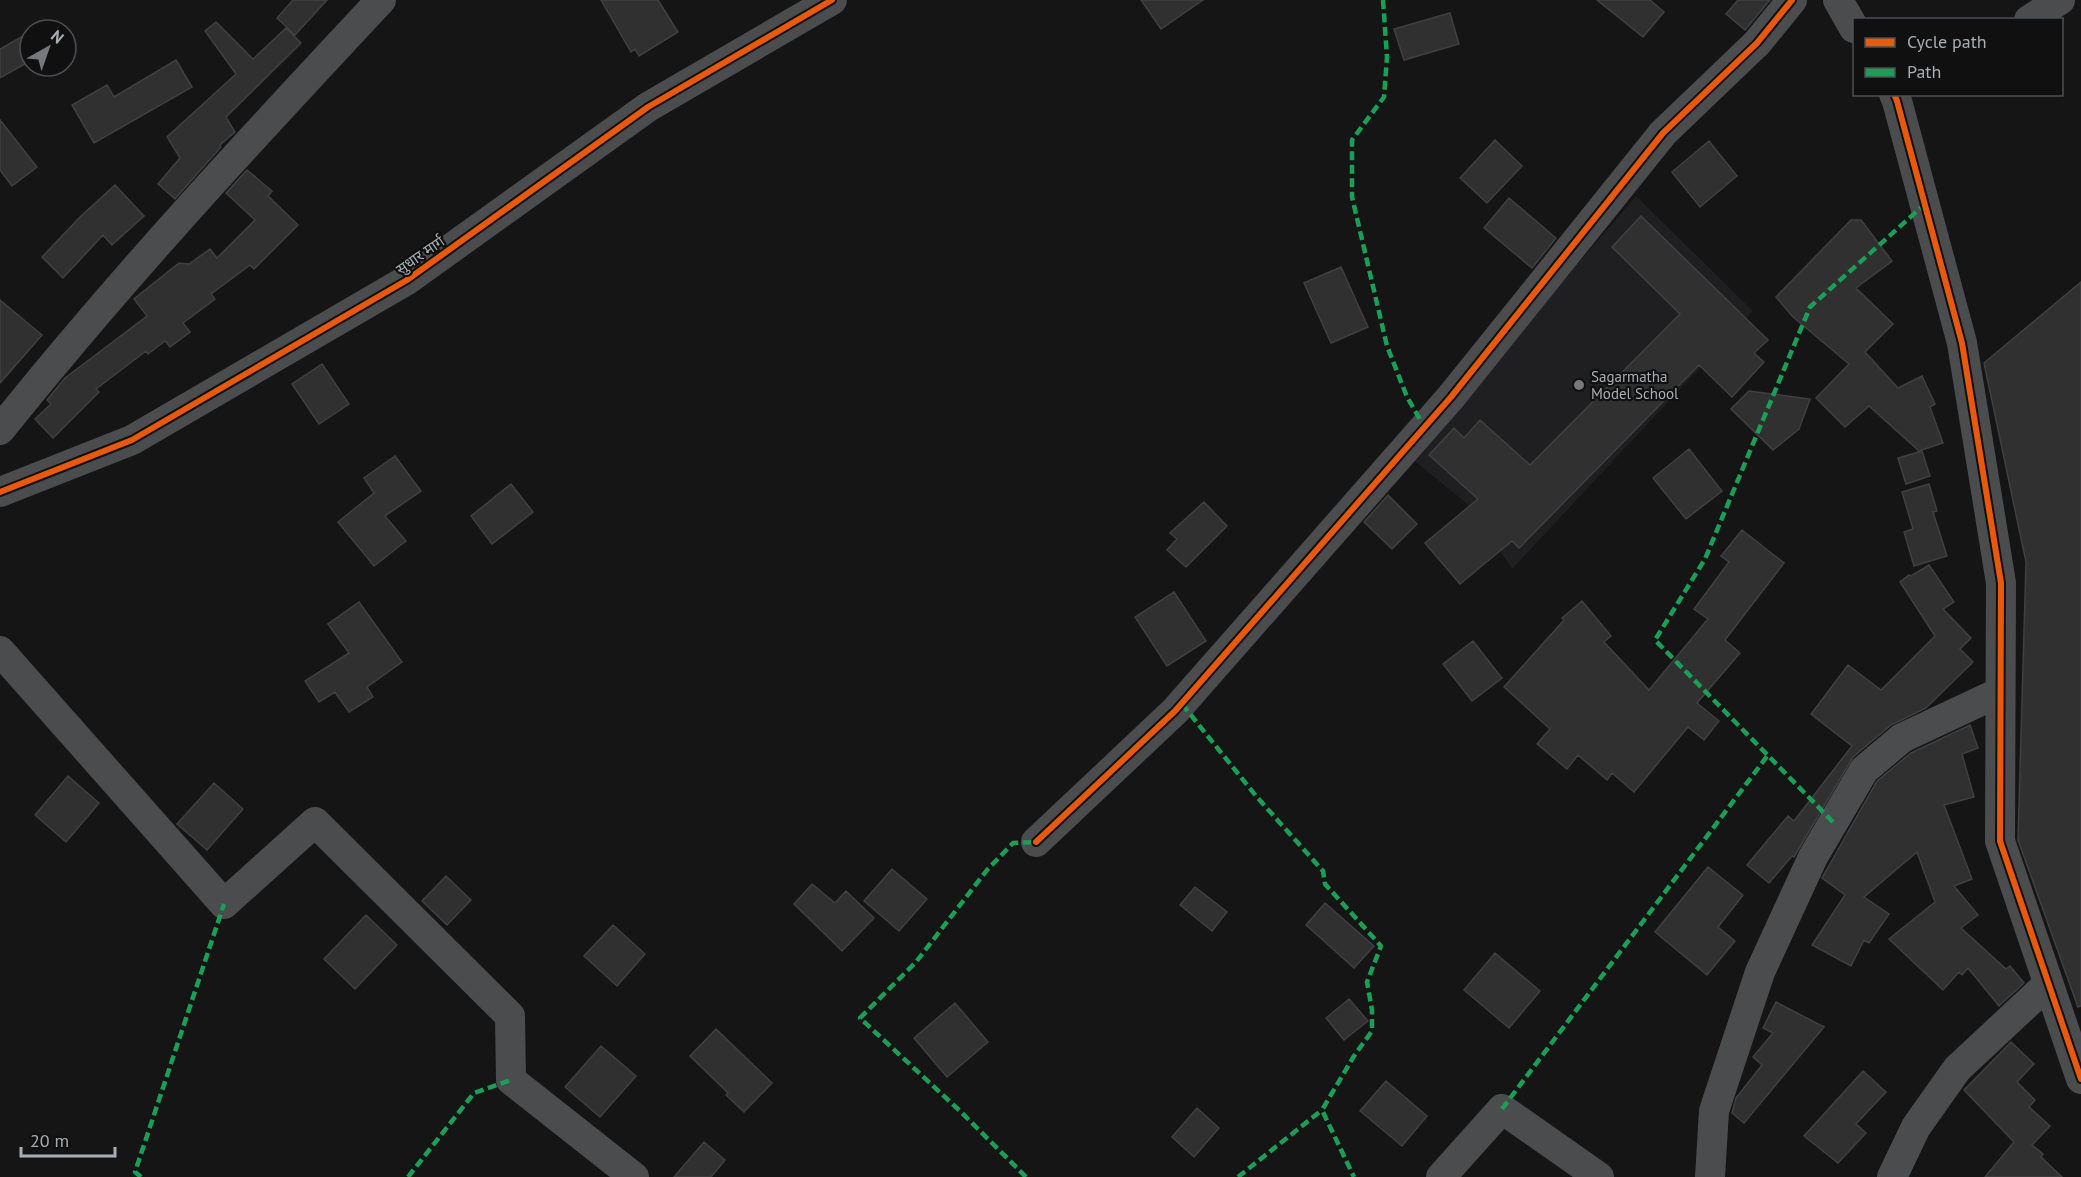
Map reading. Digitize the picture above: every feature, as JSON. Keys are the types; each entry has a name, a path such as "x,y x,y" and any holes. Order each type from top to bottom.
{"street":[{"path":"0,430 59,356 265,124 381,0"},
{"name":"सुधार मार्ग","path":"0,492 132,440 407,280 648,106 832,0"},
{"path":"1036,842 1176,711 1444,405 1664,134 1757,43 1792,0"},
{"path":"1838,0 1853,26"},
{"path":"2032,18 2060,0"},
{"path":"1900,97 1962,343 2001,583 2000,841 2081,1079"},
{"path":"0,651 224,904 315,822 510,1016 511,1080 634,1177"},
{"path":"1710,1177 1714,1111 1760,972 1813,857 1864,770 1902,738 2000,692"},
{"path":"1892,1177 1916,1127 1957,1069 2048,984"},
{"path":"1441,1177 1502,1109 1599,1177"}],"shaded area":[{"name":"Sagarmatha Model School","path":"1636,196 1753,311 1512,569 1471,507 1411,458"}],"building":[{"path":"293,0 327,0 295,35 277,18"},
{"path":"601,0 658,0 678,32 639,56 635,49 631,52"},
{"path":"1141,0 1203,0 1161,29"},
{"path":"1597,0 1650,0 1664,12 1643,37"},
{"path":"1738,0 1770,0 1745,30 1726,14"},
{"path":"1450,13 1459,44 1404,60 1394,29"},
{"path":"216,22 253,59 286,28 301,43 226,117 235,132 220,145 221,147 175,199 158,184 180,158 167,137 236,74 205,31"},
{"path":"18,39 18,68 0,78 0,49"},
{"path":"176,60 192,87 94,143 72,105 107,85 114,97"},
{"path":"0,120 37,167 12,186 0,170"},
{"path":"1495,140 1522,166 1487,203 1460,178"},
{"path":"1709,141 1737,176 1700,207 1672,172"},
{"path":"247,170 272,191 268,196 298,225 254,269 250,265 211,294 215,299 183,323 190,332 170,347 165,341 148,354 146,351 96,389 99,392 53,438 35,419 51,404 47,400 65,378 147,316 134,299 179,263 189,264 210,249 217,258 255,220 226,193"},
{"path":"115,185 144,216 112,245 103,235 63,278 42,257 81,216"},
{"path":"1509,198 1556,238 1532,268 1484,228"},
{"path":"1641,216 1768,340 1754,353 1764,362 1732,397 1699,365 1519,548 1512,541 1460,584 1425,543 1478,499 1429,455 1454,428 1464,438 1480,420 1530,465 1680,314 1612,247"},
{"path":"1851,220 1861,220 1892,261 1856,288 1893,324 1865,352 1898,388 1922,376 1935,404 1930,407 1943,443 1919,451 1869,406 1845,427 1816,398 1849,364 1792,316 1776,297"},
{"path":"1341,267 1368,327 1331,343 1304,283"},
{"path":"2081,282 2081,1006 2078,1007 2018,840 2026,562 1984,363"},
{"path":"0,300 42,335 0,383"},
{"path":"322,364 349,404 319,424 292,384"},
{"path":"1749,391 1810,399 1799,429 1773,450 1731,409"},
{"path":"1689,449 1722,491 1686,519 1653,478"},
{"path":"1922,451 1930,476 1906,484 1898,458"},
{"path":"395,456 421,491 385,516 406,541 374,566 338,522 374,493 364,478"},
{"path":"511,484 533,512 492,544 471,516"},
{"path":"1929,484 1937,511 1933,512 1947,556 1914,566 1904,532 1913,529 1902,492"},
{"path":"1388,495 1417,524 1392,549 1364,522"},
{"path":"1204,502 1227,526 1186,567 1167,550 1177,539 1170,533"},
{"path":"1742,530 1784,563 1725,640 1740,653 1697,703 1719,721 1704,740 1688,727 1634,792 1612,773 1607,780 1578,755 1567,769 1537,744 1550,729 1504,687 1564,620 1562,618 1582,601 1611,636 1604,642 1649,690 1708,619 1694,609 1729,562 1721,556"},
{"path":"1929,565 1954,602 1943,609 1971,638 1960,649 1973,662 1926,708 1891,725 1853,757 1794,857 1792,856 1769,883 1747,865 1788,816 1794,821 1852,746 1811,714 1848,665 1881,690 1935,636 1900,582"},
{"path":"1174,592 1206,641 1167,666 1135,617"},
{"path":"359,602 402,662 367,687 373,697 349,712 335,692 319,702 305,681 349,653 328,624"},
{"path":"1473,641 1502,678 1472,701 1443,664"},
{"path":"1970,725 1978,748 1962,754 1974,797 1944,805 1972,879 1954,886 1978,915 1961,928 2006,969 2010,966 2024,983 1999,1006 1968,968 1962,975 1959,972 1943,990 1889,939 1935,902 1917,852 1864,897 1889,914 1869,943 1864,940 1851,966 1812,945 1845,895 1822,878 1877,781 1911,753"},
{"path":"68,776 99,803 66,842 35,815"},
{"path":"214,783 243,809 207,850 177,824"},
{"path":"1708,867 1743,895 1718,927 1735,941 1707,975 1655,932"},
{"path":"892,869 927,899 899,931 864,901"},
{"path":"446,876 471,900 447,925 422,901"},
{"path":"812,884 835,903 846,891 874,918 842,951 794,904"},
{"path":"1195,887 1227,912 1212,931 1180,905"},
{"path":"1325,903 1374,946 1354,968 1306,925"},
{"path":"366,915 397,945 355,989 324,959"},
{"path":"613,925 645,954 617,986 584,956"},
{"path":"1495,953 1540,991 1509,1028 1464,990"},
{"path":"1349,999 1368,1021 1344,1040 1326,1018"},
{"path":"1776,1002 1824,1027 1744,1123 1732,1113 1736,1098 1762,1065 1753,1057 1773,1033 1763,1028"},
{"path":"955,1003 988,1042 947,1077 914,1038"},
{"path":"716,1029 772,1083 744,1112 690,1056"},
{"path":"2011,1042 2034,1064 2017,1082 2035,1100 2029,1107 2050,1126 2032,1145 2043,1154 2041,1157 2062,1177 1985,1177 2014,1142 1964,1090"},
{"path":"601,1046 636,1076 600,1117 565,1087"},
{"path":"1863,1071 1886,1092 1856,1124 1866,1133 1838,1163 1804,1136"},
{"path":"1386,1081 1427,1116 1402,1146 1360,1111"},
{"path":"1197,1108 1219,1128 1194,1157 1172,1137"},
{"path":"704,1142 725,1160 711,1177 674,1177"}],"marked path":[{"path":"1383,0 1387,57 1384,97 1352,140 1352,197 1387,346 1407,397 1425,428"},
{"path":"1833,822 1655,640 1705,559 1810,307 1924,205"},
{"path":"1182,704 1256,796 1323,871 1325,884 1381,946 1367,982 1372,1010 1372,1031 1354,1056 1322,1110 1354,1177"},
{"path":"1502,1109 1768,755"},
{"path":"1026,1177 959,1110 860,1018 916,962 987,870 1013,843 1036,842"},
{"path":"141,1177 135,1172 224,904"},
{"path":"408,1177 474,1093 511,1080"},
{"path":"1238,1177 1322,1110"}],"cycle path":[{"path":"0,492 132,440 407,280 648,107 832,0"},
{"path":"1036,842 1175,711 1451,397 1663,133 1757,43 1792,0"},
{"path":"1895,96 1962,343 2001,583 2000,841 2081,1079"}],"place":[{"name":"Sagarmatha Model School","path":"1579,385"}]}
